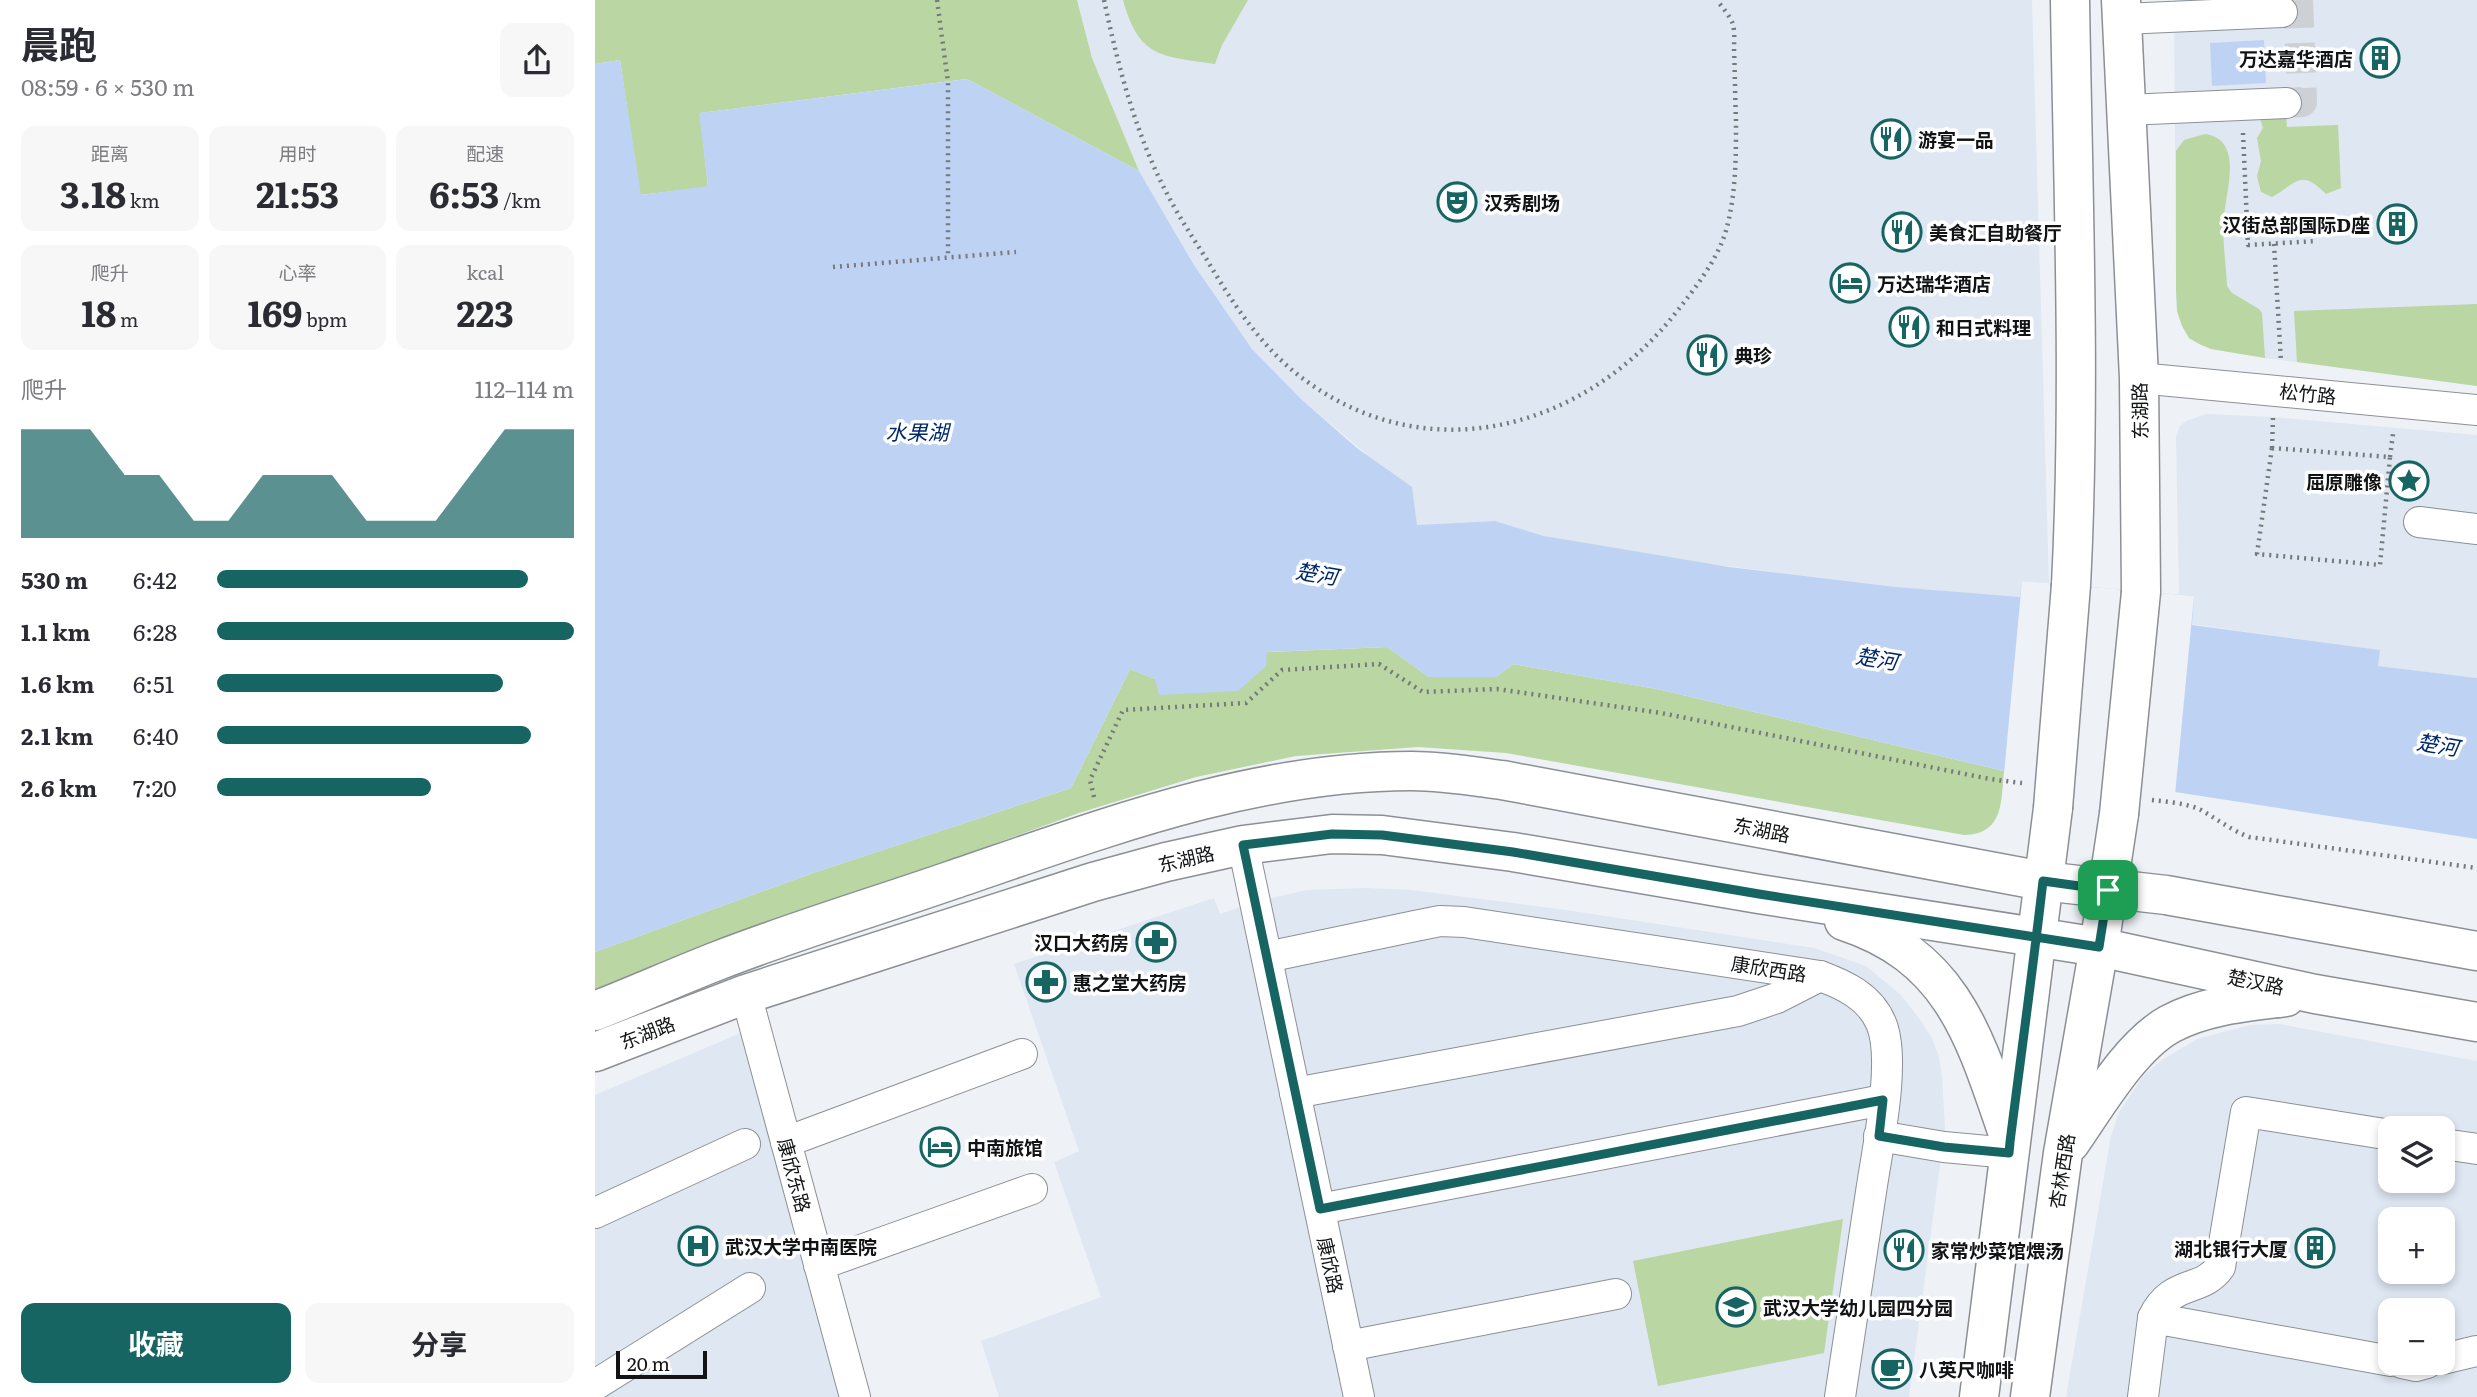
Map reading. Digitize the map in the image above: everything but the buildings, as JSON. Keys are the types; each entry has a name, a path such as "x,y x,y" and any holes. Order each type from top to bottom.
{"main road":[{"path":"1979,1397 2043,881 2041,796 2071,585 2075,352 2070,0"},
{"name":"东湖路","path":"2099,947 2108,890 2133,807 2141,592 2139,378 2122,10"},
{"name":"东湖路","path":"595,1012 719,961 1101,829 1204,798 1299,779 1355,773 1415,771 1501,780 2043,881"},
{"name":"东湖路","path":"595,1052 746,994 1093,882 1243,845 1332,834 1382,835 1513,852 2036,937"},
{"path":"2043,881 2166,895 2477,951"},
{"path":"1759,894 1849,923 1898,945 1918,960 1951,998 1964,1018 1985,1065 2010,1147"},
{"name":"楚汉路","path":"2036,937 2099,947 2315,993 2477,1022"},
{"name":"杏林西路","path":"2029,1397 2063,1153 2099,947"},
{"path":"2063,1153 2123,1067 2169,1025 2231,1003 2315,993"}],"street":[{"path":"2122,10 2282,12"},
{"path":"2126,110 2285,103"},
{"name":"松竹路","path":"2139,378 2477,410"},
{"path":"2419,522 2477,529"},
{"name":"康欣路","path":"1243,845 1359,1397"},
{"name":"康欣西路","path":"1267,957 1440,921 1464,922 1820,976 1856,993 1875,1012 1881,1023 1887,1049 1879,1136 1840,1397"},
{"path":"1295,1093 1738,1011 1777,998 1820,976"},
{"name":"康欣东路","path":"746,994 855,1397"},
{"path":"786,1142 1022,1054"},
{"path":"1320,1209 1883,1100"},
{"path":"2143,1397 2153,1318 2160,1303 2169,1295 2214,1275 2220,1268 2246,1112 2378,1133"},
{"path":"1879,1136 1944,1147 2010,1147"},
{"path":"595,1213 745,1144"},
{"path":"2455,1146 2477,1149"},
{"path":"819,1265 1033,1189"},
{"path":"595,1385 750,1288"},
{"path":"1348,1346 1616,1294"},
{"path":"2153,1318 2378,1359"},
{"path":"2455,1355 2477,1349"}],"path":[{"path":"937,0 948,82 948,257"},
{"path":"1104,0 1125,89 1154,165 1172,203 1224,290 1246,320 1274,352 1305,381 1337,402 1388,423 1445,430 1506,424 1564,404 1587,392 1631,360 1667,324 1707,269 1725,233 1735,164 1733,23 1717,0"},
{"path":"2300,55 2336,54"},
{"path":"2242,105 2248,245 2317,241"},
{"path":"2274,244 2281,365"},
{"path":"833,267 1016,252"},
{"path":"2273,417 2272,449 2257,554 2379,565 2393,434"},
{"path":"2272,449 2390,457"},
{"path":"1101,829 1090,780 1123,710 1246,703 1282,670 1380,664 1423,692 1497,689 1661,713 1990,779 2041,796"},
{"path":"2133,807 2186,805 2200,810 2234,831 2249,836 2477,868"}],"shaded area":[{"path":"1077,0 2032,0 2049,583 2022,581 2020,598 1896,587 1670,559 1544,536 1495,521 1417,525 1376,462 1301,399 1252,349 1194,265 1139,171 1092,58"},
{"path":"2174,0 2477,0 2477,386 2211,349 2189,338 2179,319 2176,290"},
{"path":"2206,414 2273,417 2477,435 2477,678 2377,666 2379,650 2191,624 2194,597 2179,595 2176,437 2180,426 2186,421"},
{"path":"1307,890 1411,890 1566,910 1814,948 1866,966 1901,995 1932,1038 1939,1057 1945,1128 1909,1397 999,1397 981,1341 1101,1297 1054,1162 1079,1151 1014,964 1214,898 1220,914 1255,902"},
{"path":"2280,1024 2477,1061 2477,1397 2066,1397 2111,1136 2119,1112 2144,1075 2162,1060 2197,1039 2250,1025"},
{"name":"武汉大学中南医院","path":"743,1032 842,1397 595,1397 595,1095"}],"green space":[{"path":"595,0 1077,0 1092,58 1139,171 967,79 700,113 708,187 640,195 620,60 595,64"},
{"path":"1123,0 1248,0 1222,45 1215,64 1166,56 1155,51 1145,44 1137,33"},
{"path":"2286,114 2287,127 2338,125 2341,188 2326,194 2310,181 2298,180 2272,197 2261,192 2257,176 2261,161 2257,138 2263,128 2260,118"},
{"path":"2205,134 2217,138 2225,146 2229,156 2224,227 2227,286 2232,293 2262,313 2265,358 2211,349 2199,344 2189,338 2177,311 2176,151 2184,140"},
{"path":"2477,304 2477,386 2297,362 2294,311"},
{"path":"1387,647 1429,677 1496,677 1513,664 1657,689 2004,771 2001,805 1987,829 1964,835 1506,753 1418,747 1296,756 1196,777 1079,813 672,962 595,996 595,952 816,872 1071,788 1130,669 1155,679 1267,652"},
{"path":"1843,1219 1824,1353 1658,1386 1633,1261"}],"water":[{"path":"2264,40 2266,83 2212,86 2210,43"},
{"name":"水果湖","path":"620,60 641,195 708,186 699,113 967,79 1139,171 1194,265 1252,349 1301,399 1357,448 1412,487 1417,525 1495,521 1544,536 1729,567 1896,587 2020,597 2022,581 2194,596 2192,625 2380,650 2378,666 2477,678 2477,839 2175,792 2004,771 1657,689 1513,664 1496,677 1429,677 1387,647 1267,652 1266,666 1238,691 1159,695 1155,679 1130,669 1071,788 816,872 595,952 595,64"}],"pier":[{"path":"2022,581 2194,596 2175,795 2004,774"}],"tunnel":[{"path":"2286,103 2302,102 2298,0"}],"place":[{"name":"万达嘉华酒店","path":"2380,58"},
{"name":"游宴一品","path":"1891,139"},
{"name":"汉秀剧场","path":"1457,202"},
{"name":"汉街总部国际D座","path":"2397,224"},
{"name":"美食汇自助餐厅","path":"1902,232"},
{"name":"万达瑞华酒店","path":"1850,283"},
{"name":"和日式料理","path":"1909,327"},
{"name":"典珍","path":"1707,355"},
{"name":"屈原雕像","path":"2409,481"},
{"name":"汉口大药房","path":"1156,942"},
{"name":"惠之堂大药房","path":"1046,982"},
{"name":"中南旅馆","path":"940,1147"},
{"name":"武汉大学中南医院","path":"698,1246"},
{"name":"湖北银行大厦","path":"2315,1248"},
{"name":"家常炒菜馆煨汤","path":"1904,1250"},
{"name":"武汉大学幼儿园四分园","path":"1736,1307"},
{"name":"八英尺咖啡","path":"1892,1369"}],"route":[{"path":"2108,890 2043,881 2036,937 2028,1002 2010,1142 2009,1153 1944,1147 1879,1136 1883,1100 1320,1209 1243,845 1332,834 1382,835 1424,840 1513,852 1759,894 2036,937 2099,947 2108,890"}],"water label":[{"name":"楚河","path":"1317,572"},
{"name":"楚河","path":"1877,657"},
{"name":"楚河","path":"2438,743"}]}
